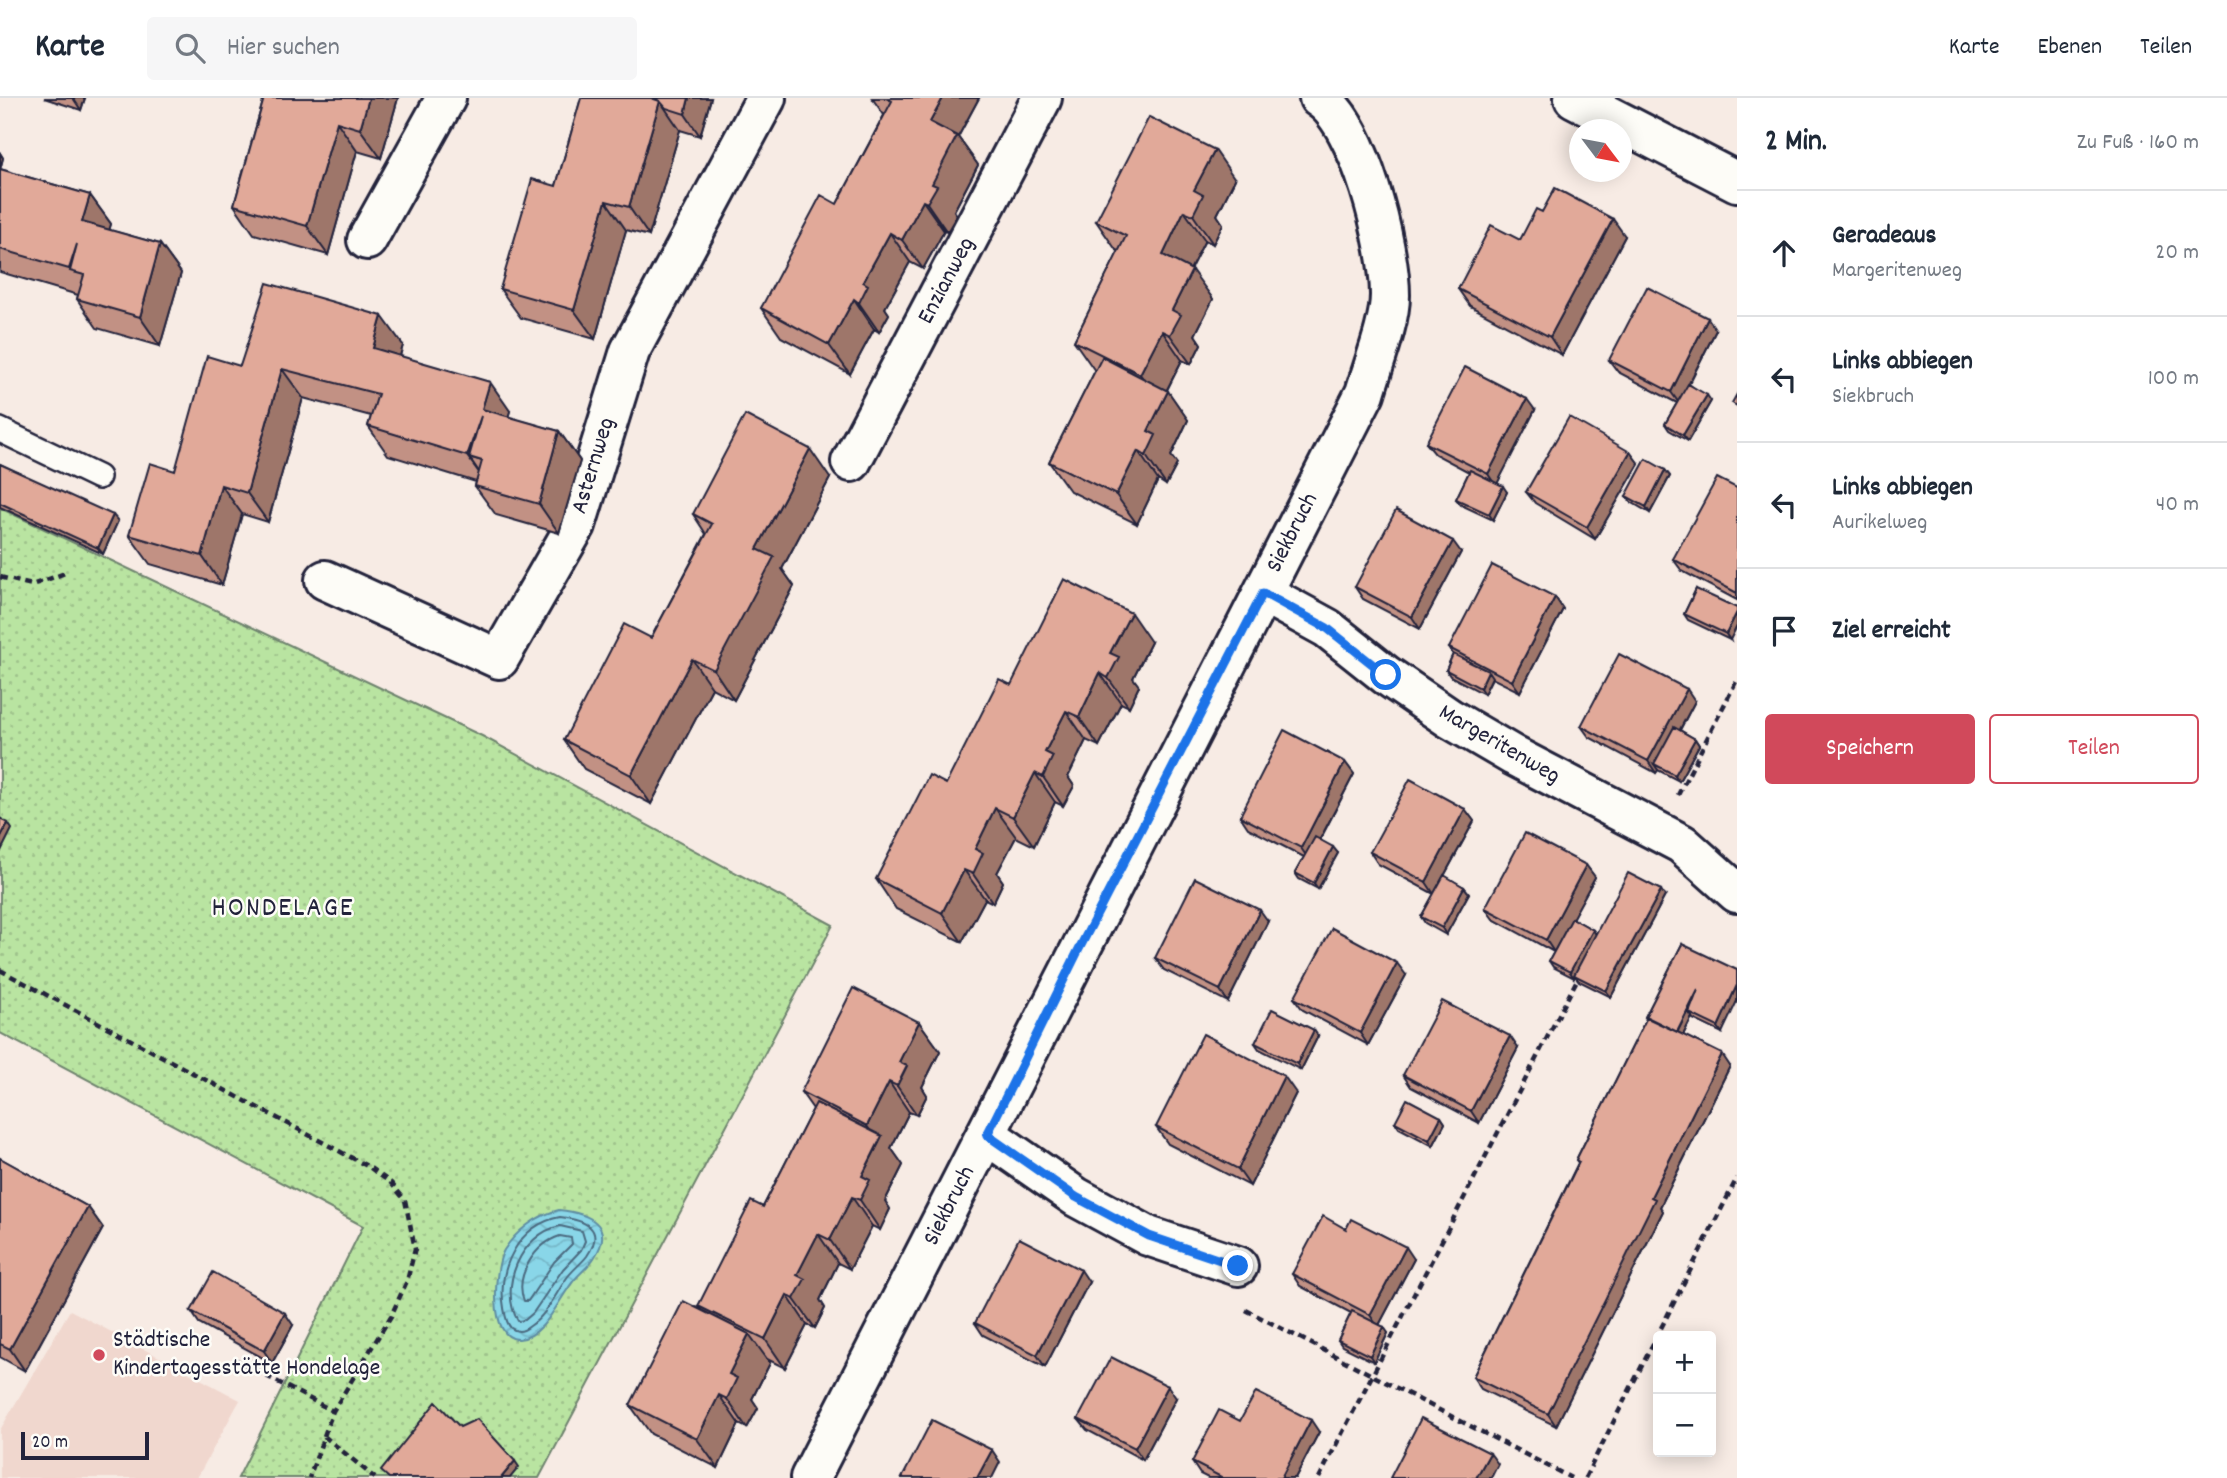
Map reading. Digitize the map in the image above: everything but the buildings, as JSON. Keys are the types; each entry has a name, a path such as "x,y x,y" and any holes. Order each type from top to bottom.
{"street":[{"path":"367,240 446,98"},
{"name":"Asternweg","path":"324,580 499,659 576,525 630,351 766,98"},
{"name":"Enzianweg","path":"851,462 1042,98"},
{"path":"1574,98 1737,182"},
{"name":"Siekbruch","path":"810,1478 1365,393 1381,340 1390,297 1387,257 1371,192 1348,131 1326,100"},
{"name":"Margeritenweg","path":"1263,593 1327,628 1386,675 1449,718 1514,756 1682,844 1737,893"},
{"path":"987,1135 1076,1197 1149,1236 1238,1266"}],"lane":[{"path":"0,430 98,477"}],"path":[{"path":"0,577 32,585 68,572"},
{"path":"1659,832 1737,680"},
{"path":"1319,1478 1586,963"},
{"path":"0,970 369,1167 391,1183 405,1200 415,1249 407,1281 391,1317 333,1411 309,1478"},
{"path":"1585,1478 1737,1178"},
{"path":"1246,1310 1571,1478"},
{"path":"234,1359 333,1411"},
{"path":"324,1436 375,1478"}],"shaded area":[{"name":"Städtische Kindertagesstätte Hondelage","path":"70,1310 240,1400 197,1478 0,1478 0,1430"}],"green space":[{"path":"0,508 482,736 833,925 539,1478 238,1478 363,1226 0,1033"}],"water":[{"path":"559,1210 580,1214 596,1222 602,1237 600,1246 592,1261 570,1285 552,1314 537,1331 529,1337 519,1339 509,1336 502,1328 496,1302 498,1271 504,1250 521,1230 535,1220"}],"place":[{"name":"Städtische Kindertagesstätte Hondelage","path":"99,1355"}],"district":[{"name":"HONDELAGE","path":"283,910"}],"route":[{"path":"1238,1266 1149,1236 1076,1197 987,1135 1078,951 1263,593 1327,628 1386,675"}]}
